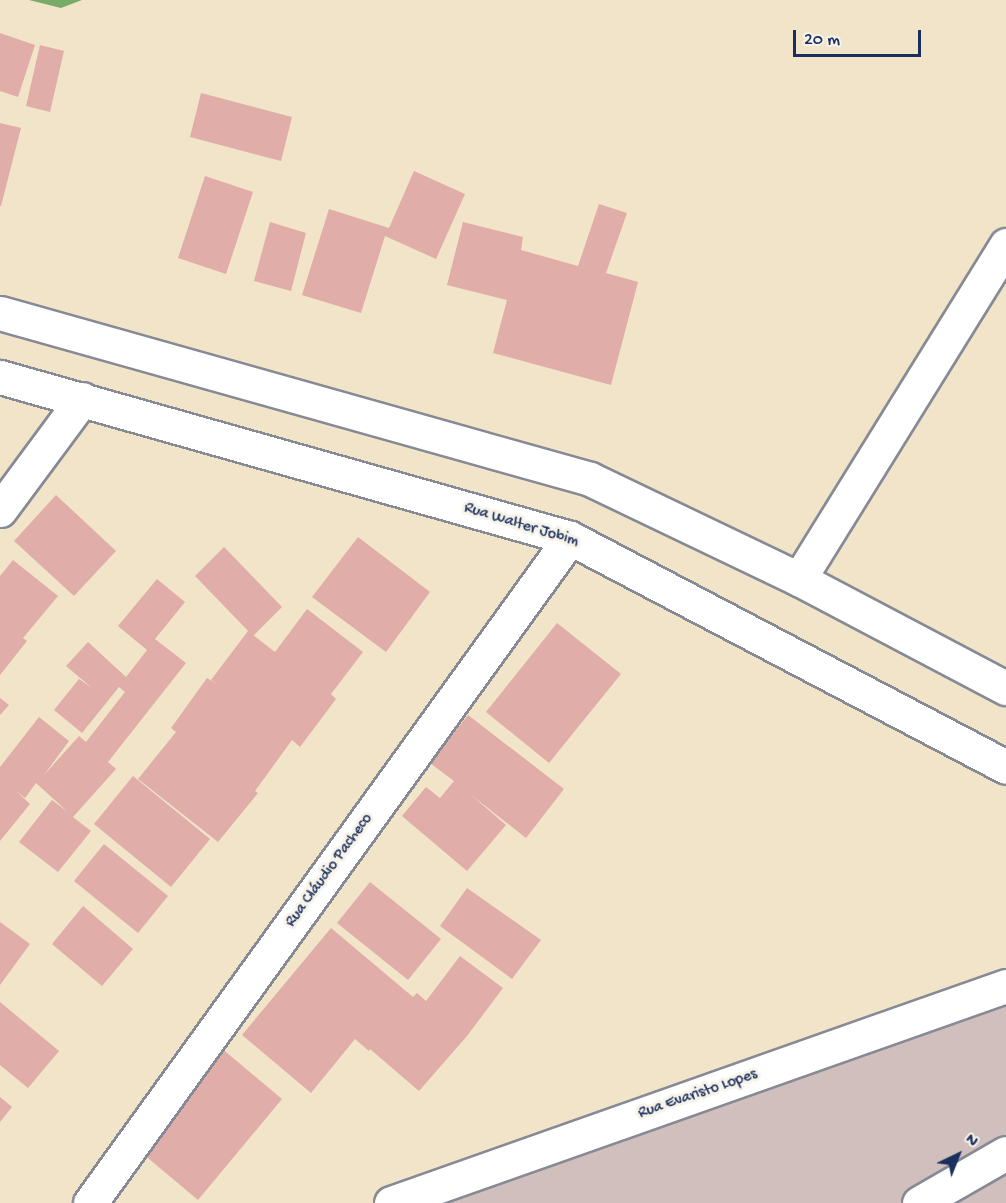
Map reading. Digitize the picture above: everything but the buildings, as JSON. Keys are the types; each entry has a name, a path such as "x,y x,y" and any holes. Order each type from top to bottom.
{"main road":[{"path":"799,579 1006,245"},
{"path":"0,313 590,479 799,579 1006,687"},
{"name":"Rua Walter Jobim","path":"0,377 570,538 1006,767"},
{"path":"0,510 82,399"},
{"name":"Rua Cláudio Pacheco","path":"90,1203 570,538"},
{"name":"Rua Evaristo Lopes","path":"391,1203 1006,986"},
{"path":"919,1203 1006,1153"}],"shaded area":[{"path":"1006,1004 1006,1203 407,1203"}],"green space":[{"path":"29,0 82,0 61,8"}]}
